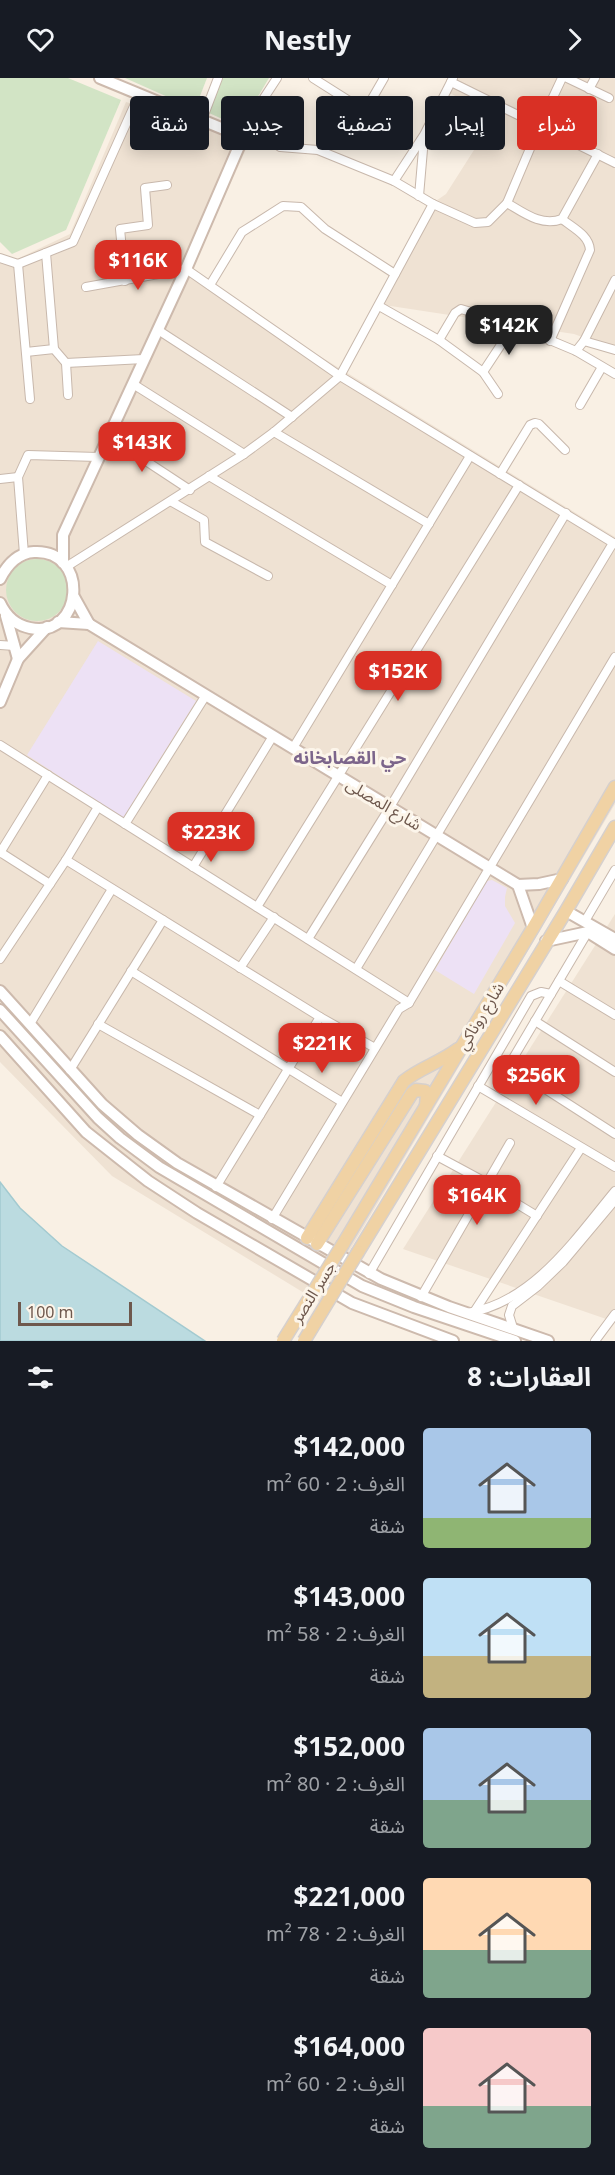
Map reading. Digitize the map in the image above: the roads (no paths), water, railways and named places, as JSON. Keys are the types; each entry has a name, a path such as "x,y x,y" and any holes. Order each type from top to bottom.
{"main road":[{"name":"شارع روناكي","path":"343,1244 615,788"},
{"name":"شارع روناكي","path":"358,1252 615,827"},
{"path":"312,1241 404,1081 461,1047"},
{"path":"312,1241 412,1093 416,1090 425,1091 426,1106"},
{"name":"جسر النصر","path":"283,1341 343,1244"},
{"name":"جسر النصر","path":"304,1341 358,1252"}],"street":[{"path":"0,258 18,264 73,242 139,95 100,78"},
{"path":"209,102 218,78"},
{"path":"265,96 277,78"},
{"path":"314,78 365,111 384,78"},
{"path":"554,96 562,78"},
{"path":"567,78 609,98"},
{"path":"590,88 595,78"},
{"path":"394,181 424,135 452,80 517,113"},
{"path":"419,196 424,135"},
{"path":"304,149 318,150 394,181 433,204 475,223 488,222 507,203 529,150"},
{"path":"43,553 63,535 186,269 238,150"},
{"path":"590,150 615,163"},
{"path":"507,203 537,220 554,223 562,219 598,154"},
{"path":"125,281 120,229 148,225 145,188 167,185"},
{"path":"0,561 43,553 54,556 65,565 172,502 274,432 340,376 433,204"},
{"path":"210,285 242,232 283,206 290,205 301,207 325,229 395,274"},
{"path":"550,341 590,250 590,243 585,236 562,219"},
{"path":"46,253 54,349 66,363 68,395"},
{"path":"18,264 30,399"},
{"path":"86,287 186,269 340,376 614,543 356,969"},
{"path":"576,351 615,279"},
{"path":"379,306 439,340 483,372 498,394"},
{"path":"439,340 455,313 461,309 514,325 576,351 615,374"},
{"path":"483,372 514,325"},
{"path":"158,330 292,417"},
{"path":"584,340 615,350"},
{"path":"26,352 54,349"},
{"path":"66,363 144,359"},
{"path":"580,405 603,367"},
{"path":"133,384 244,454"},
{"path":"501,474 530,425 535,423 539,424 565,450"},
{"path":"274,432 429,524"},
{"path":"108,436 190,490"},
{"path":"19,557 18,477 28,455 99,457"},
{"path":"293,748 470,456"},
{"path":"209,476 392,585"},
{"path":"0,479 18,477"},
{"path":"257,907 519,485"},
{"path":"172,502 204,520 206,543 268,576"},
{"path":"308,939 566,513"},
{"name":"شارع المصلى","path":"63,535 65,565 74,586 74,597 89,624"},
{"path":"0,579 5,569 19,557"},
{"path":"2,608 13,621 23,627 35,629 58,622 71,606 74,597"},
{"path":"2,608 18,659"},
{"name":"شارع المصلى","path":"58,622 89,624 518,885"},
{"path":"0,702 18,659 46,627"},
{"path":"0,645 15,646"},
{"path":"272,1219 399,1009 409,1003 615,657"},
{"path":"125,824 206,695"},
{"path":"193,867 273,736"},
{"path":"0,745 409,1003"},
{"path":"48,775 0,852 50,884"},
{"path":"0,959 66,860 98,807"},
{"path":"66,860 320,1017 375,1048"},
{"path":"615,870 559,981 512,1060 511,1067 615,1134"},
{"path":"533,928 518,885 539,884 562,879"},
{"path":"30,1024 112,888"},
{"path":"566,911 615,949"},
{"path":"240,968 274,917"},
{"path":"70,1070 163,920"},
{"path":"546,941 588,926 615,939"},
{"path":"131,971 342,1102"},
{"path":"559,981 615,1015"},
{"path":"0,991 102,1104 138,1135 177,1163 369,1274 421,1297 470,1312 548,1341"},
{"path":"369,1274 531,996 541,993 551,994"},
{"path":"0,1010 98,1118 120,1138 159,1167 362,1286 445,1318 515,1341"},
{"path":"216,1187 320,1017"},
{"path":"535,1021 615,1072"},
{"path":"98,1024 260,1115"},
{"path":"0,1036 87,1132 148,1181 197,1213 352,1303 453,1341"},
{"path":"478,1086 615,1167"},
{"path":"87,1132 98,1118"},
{"path":"421,1297 510,1143"},
{"path":"470,1312 537,1216 580,1148"},
{"path":"437,1156 537,1216"},
{"path":"513,1328 509,1312 518,1297 557,1258 615,1191"},
{"path":"470,1312 489,1308 518,1297 563,1262 615,1200"},
{"path":"224,1206 256,1209"},
{"path":"445,1318 448,1307"},
{"path":"595,1341 615,1314"}],"water":[{"path":"0,1182 20,1208 62,1246 205,1341 0,1341"}],"district":[{"name":"حي القصابخانه","path":"350,758"}]}
